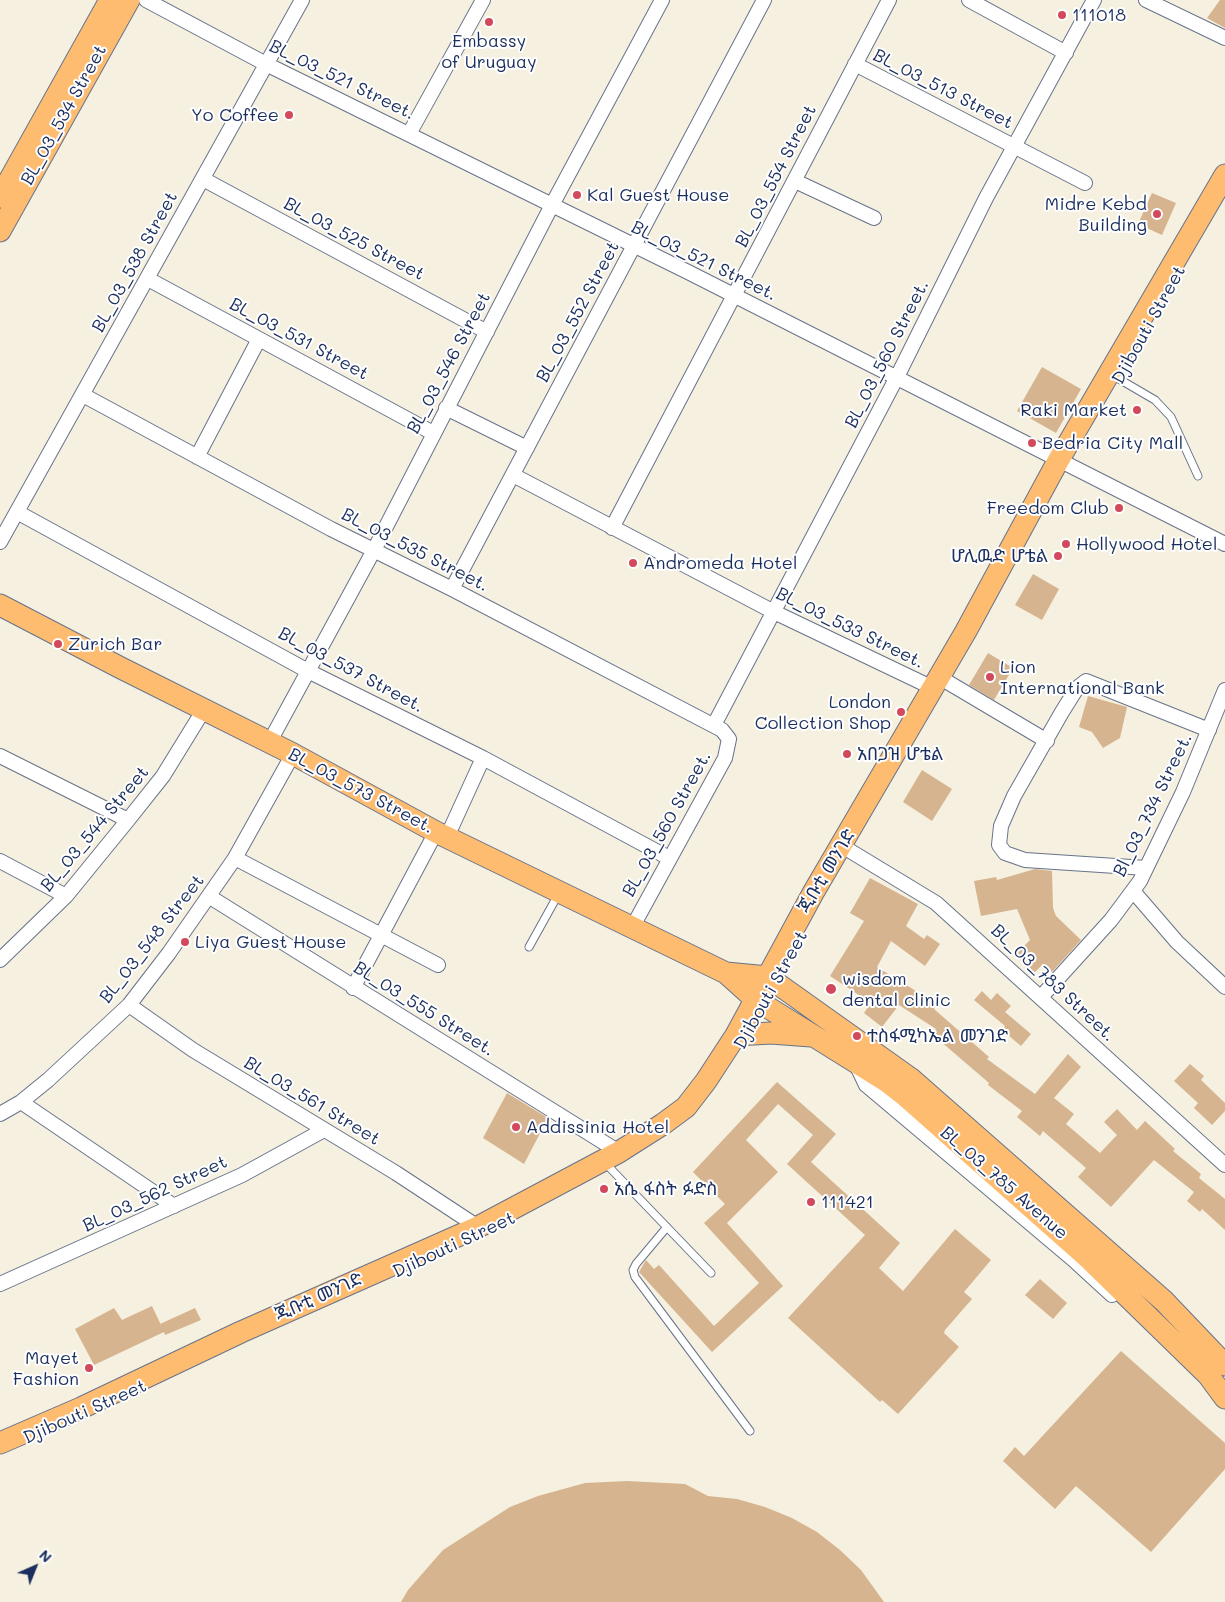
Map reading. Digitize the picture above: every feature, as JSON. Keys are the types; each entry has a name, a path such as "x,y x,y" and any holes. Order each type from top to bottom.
{"main road":[{"name":"BL_03_534 Street","path":"0,197 110,0"},
{"name":"BL_03_534 Street","path":"0,231 129,0"},
{"name":"Djibouti Street","path":"1064,464 1119,379 1157,306 1223,188"},
{"name":"Djibouti Street","path":"1064,464 1223,188"},
{"path":"940,683 1064,464"},
{"name":"BL_03_573 Street.","path":"0,604 293,754 441,834 726,972"},
{"name":"Djibouti Street","path":"772,980 846,848 907,758 940,683"},
{"path":"786,952 791,978 811,1008"},
{"path":"726,972 772,980"},
{"name":"BL_03_785 Avenue","path":"726,972 760,1003 855,1061 904,1095 1088,1258 1220,1365"},
{"name":"BL_03_785 Avenue","path":"772,980 910,1078 1164,1301 1220,1365 1225,1398"},
{"name":"ጂቡቲ መንገድ","path":"0,1443 81,1408 241,1332 478,1227 614,1160 686,1107 742,1034 772,980"},
{"path":"742,1034 783,1033 816,1037"},
{"name":"Djibouti Street","path":"0,1450 491,1229 614,1160"}],"street":[{"name":"BL_03_521 Street.","path":"146,0 266,64 897,377 1064,464 1225,544"},
{"name":"BL_03_538 Street","path":"0,542 302,0"},
{"path":"409,134 483,0"},
{"name":"BL_03_546 Street","path":"269,742 374,550 552,205 662,0"},
{"name":"BL_03_552 Street","path":"452,589 764,0"},
{"name":"BL_03_554 Street","path":"612,528 735,296 888,0"},
{"path":"969,0 1066,53"},
{"name":"BL_03_560 Street.","path":"714,725 897,377 986,198 1094,0"},
{"path":"1146,0 1225,38"},
{"name":"BL_03_513 Street","path":"855,64 1085,182"},
{"name":"BL_03_525 Street","path":"203,179 487,332"},
{"path":"795,181 874,218"},
{"name":"BL_03_531 Street","path":"148,279 433,433"},
{"path":"197,457 259,339"},
{"name":"BL_03_535 Street.","path":"83,395 374,550 714,725 730,739"},
{"path":"446,408 527,448"},
{"name":"BL_03_533 Street.","path":"513,475 774,612 940,683 1047,741"},
{"name":"BL_03_537 Street.","path":"17,512 308,671 483,758 669,858"},
{"path":"1146,868 1025,860 1005,853 999,845 1000,826 1014,796 1077,688 1086,681 1209,730"},
{"name":"Bl_03_734 Street.","path":"1042,997 1111,920 1132,892 1146,868 1183,792 1225,690"},
{"name":"BL_03_544 Street","path":"0,960 66,896 163,776 185,744 204,710"},
{"name":"BL_03_560 Street.","path":"633,926 725,758 730,739"},
{"name":"BL_03_548 Street","path":"0,1114 21,1102 82,1051 129,1005 210,897 236,858 293,754"},
{"path":"0,756 128,820"},
{"path":"353,988 483,758"},
{"name":"BL_03_783 Street.","path":"846,848 936,903 1042,997 1225,1165"},
{"path":"236,858 438,965"},
{"path":"0,861 66,896"},
{"path":"1132,892 1177,942 1225,987"},
{"name":"BL_03_555 Street.","path":"210,897 353,988 614,1160"},
{"name":"BL_03_561 Street","path":"129,1005 193,1050 322,1131 396,1173 478,1227"},
{"path":"21,1102 174,1206"},
{"name":"BL_03_562 Street","path":"0,1284 242,1175 322,1131"}],"lane":[{"path":"1119,379 1154,400 1171,417 1198,476"},
{"path":"529,947 560,891"},
{"path":"614,1160 667,1227 711,1272"},
{"path":"667,1227 636,1264 633,1270 635,1277 750,1431"}],"building":[{"path":"1220,0 1225,0 1225,28 1207,18"},
{"name":"Midre Kebd Building","path":"1152,193 1176,203 1162,235 1138,224"},
{"path":"1042,367 1081,389 1056,433 1017,411"},
{"path":"1033,574 1059,589 1042,620 1015,605"},
{"name":"Lion International Bank","path":"988,653 1013,668 994,700 969,685"},
{"path":"1088,696 1127,707 1120,738 1103,748 1092,732 1079,727"},
{"path":"922,770 952,789 932,821 903,802"},
{"path":"1035,869 1052,871 1053,908 1056,916 1081,940 1052,972 1043,964 1034,973 1015,955 1030,940 1017,909 981,916 974,881 996,877 997,880"},
{"path":"870,878 918,904 906,926 924,939 927,935 940,944 925,966 891,941 877,967 937,1004 934,1009 989,1057 987,1059 1035,1094 1068,1054 1081,1067 1054,1098 1074,1114 1066,1124 1100,1153 1117,1135 1104,1122 1117,1109 1137,1130 1145,1121 1175,1149 1173,1151 1201,1174 1199,1178 1225,1199 1225,1230 1202,1209 1200,1212 1187,1201 1194,1192 1154,1160 1111,1207 1078,1177 1086,1168 1043,1131 1040,1136 1017,1117 1022,1111 988,1085 989,1083 932,1034 936,1029 899,1005 882,1027 864,1013 871,1003 830,976 864,921 850,913"},
{"path":"982,991 991,1000 997,993 1011,1006 1005,1012 1031,1034 1021,1046 1002,1030 1005,1026 974,1000"},
{"path":"1190,1064 1204,1076 1201,1080 1225,1103 1225,1111 1212,1125 1194,1108 1198,1103 1174,1081"},
{"path":"777,1082 836,1134 811,1162 900,1243 879,1268 903,1291 955,1229 991,1260 964,1292 972,1299 945,1330 944,1333 959,1347 898,1414 882,1400 880,1402 788,1318 865,1235 787,1164 813,1135 778,1104 746,1140 778,1172 727,1223 783,1286 712,1352 639,1272 646,1260 654,1269 659,1265 714,1326 759,1283 704,1223 725,1204 693,1172"},
{"name":"Addissinia Hotel","path":"507,1093 548,1118 524,1164 483,1138"},
{"path":"1040,1279 1067,1303 1053,1319 1025,1295"},
{"path":"152,1306 160,1324 195,1308 201,1320 165,1335 164,1332 94,1365 75,1329 114,1308 122,1320"},
{"path":"1121,1351 1225,1443 1225,1469 1151,1552 1076,1486 1055,1509 1003,1461 1015,1447 1024,1456"},
{"path":"627,1481 685,1484 708,1496 737,1499 765,1507 792,1518 817,1532 840,1550 861,1570 884,1602 401,1602 408,1590 443,1550 510,1507 538,1496 585,1483"}],"place":[{"name":"111018","path":"1062,15"},
{"name":"Embassy of Uruguay","path":"489,22"},
{"name":"Yo Coffee","path":"289,115"},
{"name":"Kal Guest House","path":"577,195"},
{"name":"Midre Kebd Building","path":"1157,214"},
{"name":"Raki Market","path":"1137,410"},
{"name":"Bedria City Mall","path":"1032,443"},
{"name":"Freedom Club","path":"1119,508"},
{"name":"Hollywood Hotel","path":"1066,544"},
{"name":"ሆሊዉድ ሆቴል","path":"1058,556"},
{"name":"Andromeda Hotel","path":"633,563"},
{"name":"Zurich Bar","path":"58,644"},
{"name":"Lion International Bank","path":"990,677"},
{"name":"London Collection Shop","path":"901,712"},
{"name":"አበጋዝ ሆቴል","path":"847,754"},
{"name":"Liya Guest House","path":"185,942"},
{"name":"wisdom dental clinic","path":"831,989"},
{"name":"ተስፋሚካኤል መንገድ","path":"857,1036"},
{"name":"Addissinia Hotel","path":"516,1127"},
{"name":"አሴ ፋስት ፉድስ","path":"604,1189"},
{"name":"111421","path":"811,1202"},
{"name":"Mayet Fashion","path":"89,1368"}]}
